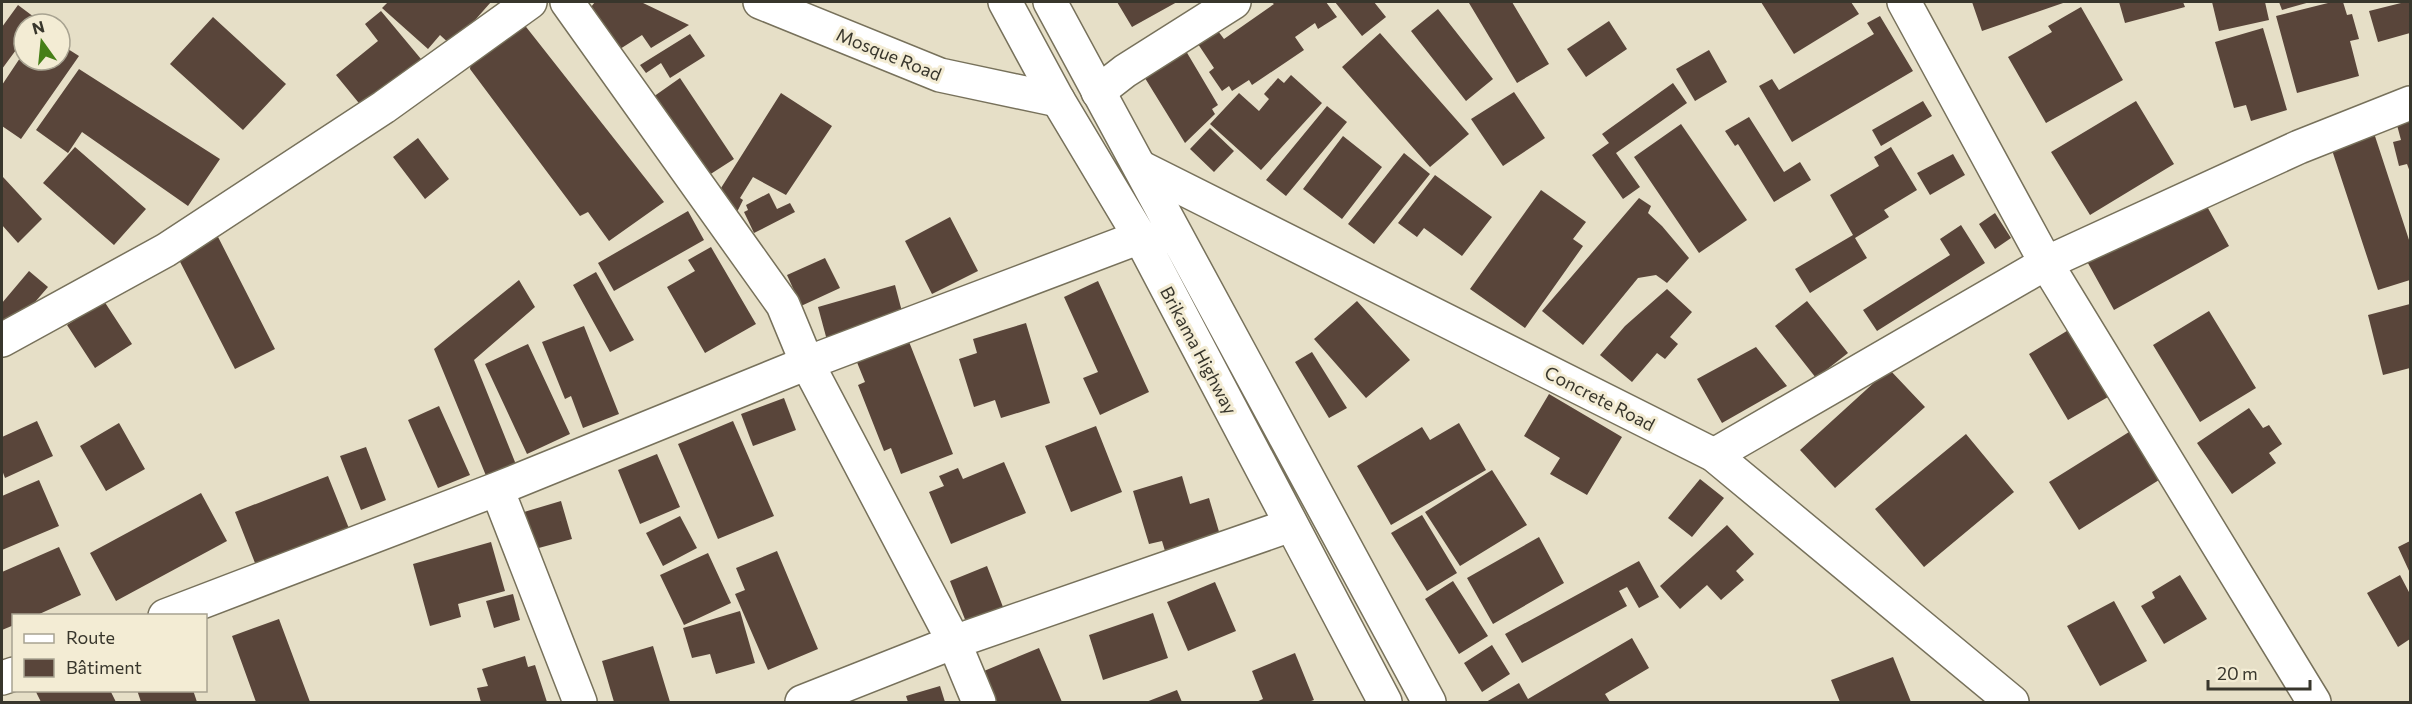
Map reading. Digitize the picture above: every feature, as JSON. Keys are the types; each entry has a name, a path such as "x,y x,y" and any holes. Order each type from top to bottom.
{"main road":[{"path":"2,340 166,250 384,107 530,2"},
{"path":"567,2 783,305 807,363 954,642 979,702"},
{"name":"Mosque Road","path":"760,2 940,75 1058,100"},
{"name":"Brikama Highway","path":"1005,2 1058,100 1140,237 1384,702"},
{"name":"Brikama Highway","path":"1050,2 1429,702"},
{"path":"1098,92 1125,71 1234,2"},
{"path":"1904,2 2046,263 2314,702"},
{"path":"1714,454 2046,263 2299,147 2410,103"},
{"name":"Concrete Road","path":"1140,167 1714,454 2012,702"},
{"path":"168,614 496,489 807,363 1140,237"},
{"path":"496,489 580,702"},
{"path":"802,702 954,642 1292,525"}],"building":[{"path":"388,2 491,2 452,46 440,35 428,49 382,8"},
{"path":"595,2 641,2 689,25 651,48 642,35 620,49 591,7"},
{"path":"1117,2 1177,2 1132,27"},
{"path":"1271,2 1326,2 1337,17 1318,29 1315,23 1295,37 1304,50 1252,85 1249,80 1232,91 1229,86 1222,91 1209,72 1214,68 1198,44 1218,31 1224,39 1274,4"},
{"path":"1335,2 1374,2 1386,17 1362,36"},
{"path":"1512,2 1549,64 1517,83 1469,3"},
{"path":"1761,2 1851,2 1859,14 1794,54"},
{"path":"1972,2 2066,2 1982,31"},
{"path":"2119,2 2183,2 2185,7 2125,23"},
{"path":"2212,2 2265,2 2269,20 2219,31"},
{"path":"2279,2 2310,2 2282,10"},
{"path":"2332,2 2343,2 2347,15 2352,14 2359,39 2350,41 2359,76 2297,93 2276,16"},
{"path":"2409,2 2410,7 2410,33 2378,42 2369,11"},
{"path":"18,5 27,12 13,12"},
{"path":"2081,7 2123,80 2046,123 2008,57 2052,32 2048,26"},
{"path":"1438,9 1493,79 1466,101 1411,31"},
{"path":"381,11 426,65 367,113 336,75 378,41 365,24"},
{"path":"12,13 12,55 2,69 2,27"},
{"path":"1880,16 1913,71 1792,142 1759,86 1772,79 1779,90 1874,34 1867,23"},
{"path":"213,17 286,84 243,130 170,64"},
{"path":"1609,21 1627,49 1586,77 1567,49"},
{"path":"523,23 664,202 609,241 588,212 580,216 470,69 472,55"},
{"path":"2263,28 2287,110 2251,121 2246,105 2234,108 2215,42"},
{"path":"1380,33 1469,134 1430,167 1342,67"},
{"path":"690,34 705,56 670,78 661,63 646,73 640,65"},
{"path":"1183,46 1218,105 1212,109 1215,114 1185,143 1140,70"},
{"path":"1709,50 1727,82 1695,101 1676,69"},
{"path":"72,52 79,56 72,66"},
{"path":"79,69 220,159 188,206 82,132 68,153 36,130"},
{"path":"12,70 12,72 68,72 21,139 2,126 2,85"},
{"path":"1291,75 1322,103 1261,170 1210,124 1239,93 1259,111 1269,99 1264,94 1278,78 1284,83"},
{"path":"680,78 734,159 706,177 653,97"},
{"path":"1673,83 1687,103 1616,153 1640,187 1623,199 1592,155 1609,143 1602,134"},
{"path":"1514,92 1545,138 1503,166 1471,119"},
{"path":"781,93 832,126 786,195 753,177 740,198 743,200 737,212 721,188"},
{"path":"1923,101 1932,116 1881,146 1872,130"},
{"path":"2136,101 2174,164 2090,215 2051,152"},
{"path":"1327,106 1347,122 1286,196 1266,180"},
{"path":"2410,110 2410,172 2407,164 2399,166 2393,142 2401,140 2394,114"},
{"path":"1749,117 1784,172 1800,162 1811,180 1774,202 1738,144 1735,146 1725,131"},
{"path":"1681,124 1747,220 1699,253 1634,157"},
{"path":"1210,128 1234,151 1214,172 1190,149"},
{"path":"2373,130 2410,243 2410,280 2378,290 2330,144"},
{"path":"1343,136 1382,167 1342,219 1303,189"},
{"path":"418,138 449,179 425,199 393,157"},
{"path":"75,147 146,209 114,245 43,183"},
{"path":"1891,147 1917,190 1884,210 1889,217 1855,238 1867,258 1810,293 1795,269 1853,235 1830,195 1879,166 1874,157"},
{"path":"1404,153 1430,174 1374,244 1348,224"},
{"path":"1953,154 1965,175 1930,195 1917,173"},
{"path":"1435,175 1492,217 1462,256 1424,228 1417,237 1398,223"},
{"path":"3,177 42,219 18,243 2,225"},
{"path":"1541,190 1586,222 1573,239 1583,246 1525,328 1470,289"},
{"path":"2199,192 2229,246 2114,310 2084,256"},
{"path":"769,193 777,209 790,203 795,212 754,233 744,212 748,210 746,205"},
{"path":"1639,198 1651,206 1648,213 1689,258 1667,283 1656,275 1638,278 1583,345 1542,311"},
{"path":"688,211 704,240 614,291 598,263"},
{"path":"1995,213 2011,238 1995,249 1979,224"},
{"path":"950,217 978,271 932,294 905,241"},
{"path":"1961,225 1985,263 1877,331 1863,310 1950,255 1940,239"},
{"path":"214,229 275,349 235,369 174,250"},
{"path":"711,247 756,324 705,353 667,287 695,271 688,260"},
{"path":"825,258 840,288 801,306 787,275"},
{"path":"29,271 48,287 10,331 2,323 2,303"},
{"path":"596,272 634,340 610,352 573,285"},
{"path":"519,280 535,307 474,360 517,467 489,483 434,349"},
{"path":"1098,281 1149,392 1100,415 1083,378 1098,372 1064,297"},
{"path":"895,285 905,323 828,344 818,307"},
{"path":"1667,289 1692,312 1670,337 1678,344 1665,359 1657,353 1632,382 1600,355 1625,326"},
{"path":"104,301 132,344 95,368 67,325"},
{"path":"1357,301 1410,360 1366,398 1314,339"},
{"path":"1807,301 1848,353 1816,378 1775,326"},
{"path":"2410,304 2410,368 2383,375 2368,315"},
{"path":"2209,311 2256,388 2200,422 2153,345"},
{"path":"1026,323 1050,403 1001,418 995,400 974,407 959,359 977,353 973,339"},
{"path":"584,326 619,414 583,428 571,396 565,399 542,342"},
{"path":"2075,326 2115,393 2068,420 2029,354"},
{"path":"906,334 953,454 901,474 891,448 884,451 858,385 865,382 854,355"},
{"path":"528,344 570,434 527,454 485,364"},
{"path":"1756,347 1787,386 1722,423 1697,379"},
{"path":"1312,352 1347,408 1329,418 1295,362"},
{"path":"1889,369 1925,407 1835,488 1800,450"},
{"path":"1549,394 1622,437 1587,495 1550,474 1560,458 1524,436"},
{"path":"784,398 796,430 753,446 741,414"},
{"path":"439,406 470,475 438,488 408,420"},
{"path":"2249,408 2263,428 2269,425 2282,444 2269,453 2276,463 2232,494 2197,443"},
{"path":"37,421 53,456 5,478 2,470 2,437"},
{"path":"733,421 774,516 718,539 678,444"},
{"path":"119,423 145,469 106,491 80,446"},
{"path":"1459,423 1486,470 1391,525 1357,466 1422,427 1430,440"},
{"path":"1096,426 1122,492 1071,512 1045,446"},
{"path":"2137,427 2167,475 2079,530 2049,482"},
{"path":"1966,434 2014,492 1924,567 1875,509"},
{"path":"366,447 386,500 361,510 340,456"},
{"path":"657,454 680,507 640,524 618,470"},
{"path":"1004,462 1026,513 951,544 929,492 944,486 939,476 958,468 963,479"},
{"path":"1492,470 1527,525 1460,566 1425,512"},
{"path":"328,476 350,531 257,568 235,512"},
{"path":"1182,476 1190,504 1209,498 1220,535 1165,551 1162,541 1149,544 1133,491"},
{"path":"1700,479 1724,498 1692,537 1668,518"},
{"path":"39,480 59,526 2,550 2,496"},
{"path":"201,493 227,541 116,601 90,553"},
{"path":"561,501 572,539 535,549 524,512"},
{"path":"1422,515 1457,573 1427,591 1391,533"},
{"path":"680,516 697,548 663,566 646,533"},
{"path":"1727,525 1754,554 1736,571 1744,580 1721,600 1707,585 1680,609 1660,586"},
{"path":"1539,537 1564,583 1493,624 1467,578"},
{"path":"2410,541 2410,573 2398,547"},
{"path":"491,542 505,591 458,604 461,617 430,626 413,564"},
{"path":"59,547 81,595 39,614 12,614 12,626 2,630 2,572"},
{"path":"777,551 818,649 768,670 735,594 745,590 736,568"},
{"path":"708,553 731,603 684,625 660,575"},
{"path":"1639,561 1659,597 1639,608 1627,587 1619,591 1627,606 1522,663 1505,634"},
{"path":"987,566 1003,607 966,622 950,581"},
{"path":"2180,575 2207,619 2164,644 2141,606 2155,598 2152,592"},
{"path":"2400,575 2410,594 2410,639 2398,647 2367,593"},
{"path":"1453,581 1488,636 1459,654 1425,599"},
{"path":"1215,582 1236,631 1188,651 1167,602"},
{"path":"513,594 520,620 494,628 486,601"},
{"path":"2114,601 2147,661 2100,686 2067,626"},
{"path":"740,611 755,663 716,674 710,654 692,658 683,628"},
{"path":"1153,613 1168,658 1103,680 1089,635"},
{"path":"279,619 310,702 256,702 232,636"},
{"path":"1632,638 1649,668 1605,694 1610,702 1486,702 1519,683 1528,699"},
{"path":"1492,645 1510,674 1482,692 1464,663"},
{"path":"653,646 670,702 614,702 602,661"},
{"path":"1039,648 1062,702 997,702 984,671"},
{"path":"1295,653 1314,700 1256,702 1263,699 1252,671"},
{"path":"525,656 528,667 535,665 547,702 481,702 477,688 488,686 482,669"},
{"path":"1893,657 1911,702 1840,702 1831,680"},
{"path":"940,686 945,702 908,702 906,696"},
{"path":"1177,690 1182,702 1146,702"},
{"path":"36,692 111,692 116,702 41,702"},
{"path":"138,692 194,692 197,702 141,702"}]}
